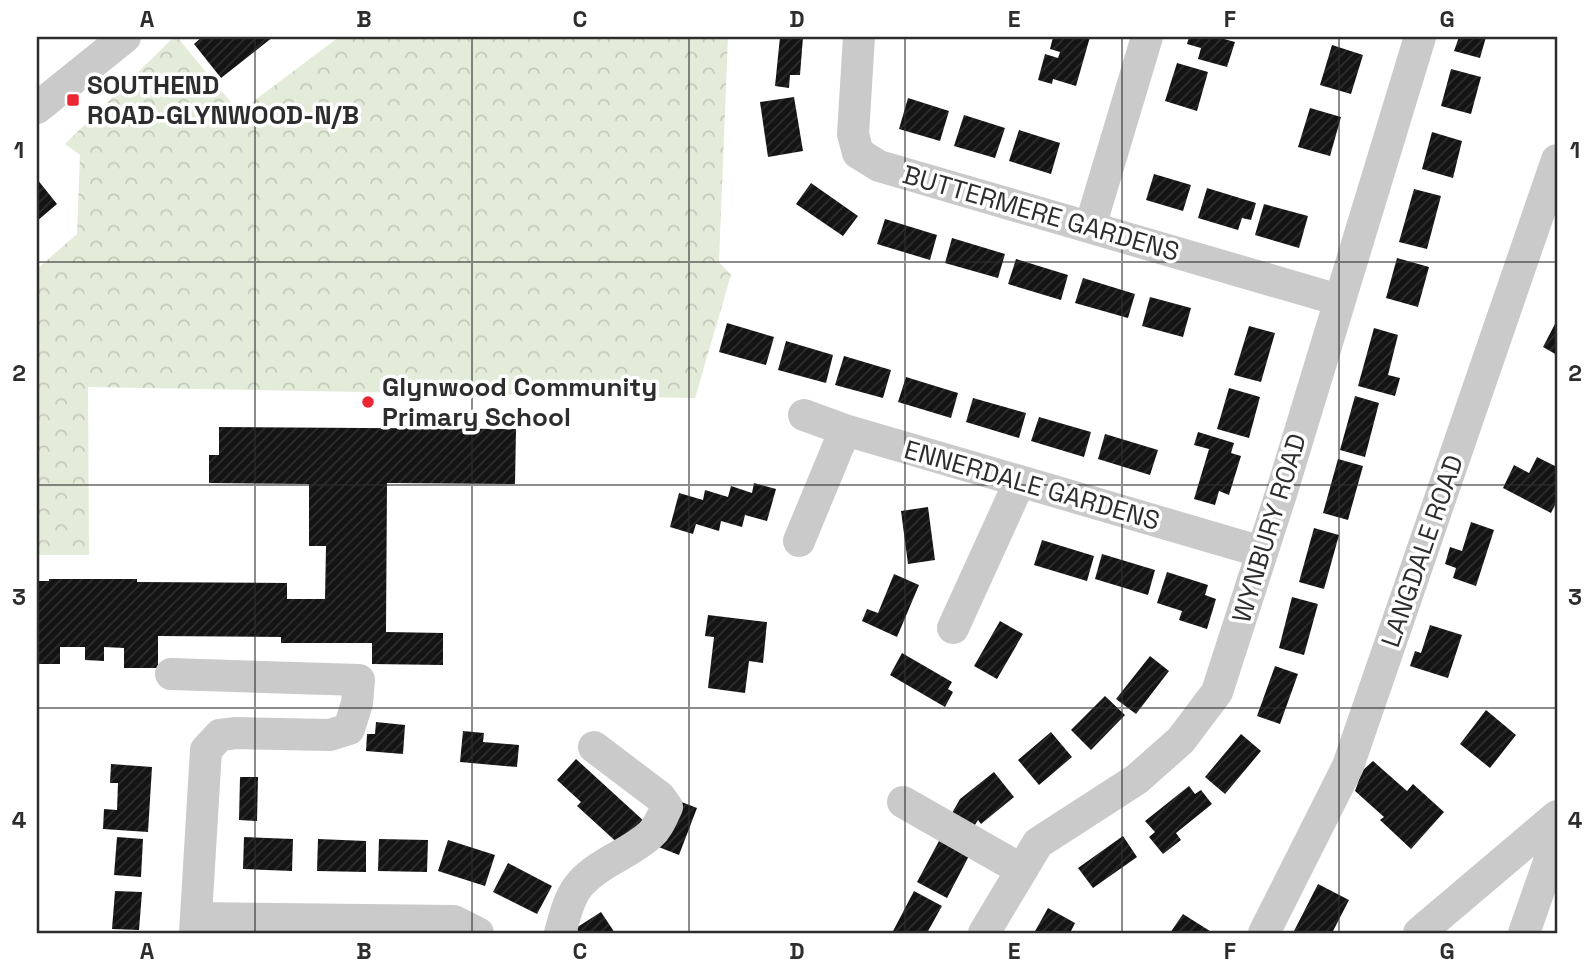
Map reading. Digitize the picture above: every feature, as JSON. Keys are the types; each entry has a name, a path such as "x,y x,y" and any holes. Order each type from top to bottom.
{"street":[{"path":"37,108 125,37"},
{"name":"BUTTERMERE GARDENS","path":"859,37 853,134 858,153 879,166 1339,300"},
{"path":"1090,227 1147,37"},
{"name":"WYNBURY ROAD","path":"984,933 1038,843 1137,779 1181,740 1217,692 1420,37"},
{"name":"LANGDALE ROAD","path":"1264,933 1348,766 1557,160"},
{"name":"ENNERDALE GARDENS","path":"804,415 845,430 1262,552"},
{"path":"799,541 845,430"},
{"path":"953,628 1020,481"},
{"path":"171,674 359,680 357,703 349,729 330,735 220,735 206,750 195,926 454,921 478,933"},
{"path":"560,933 568,905 580,883 610,860 652,834 667,807 660,797 594,747"},
{"path":"903,802 1022,870"},
{"path":"1419,933 1557,817"},
{"path":"1524,933 1557,839"}],"green space":[{"path":"177,37 239,112 339,37 728,37 719,262 731,275 695,398 88,387 89,555 37,555 37,269 77,234 80,155 65,144"}],"building":[{"path":"202,37 273,37 221,78 194,44"},
{"path":"780,37 803,37 800,75 790,75 789,88 775,86"},
{"path":"1053,37 1090,37 1076,86 1053,79 1052,84 1038,80 1045,54 1058,58 1060,52 1050,49"},
{"path":"1189,37 1217,37 1235,42 1227,67 1198,59 1201,48 1187,44"},
{"path":"1459,37 1486,37 1480,58 1454,51"},
{"path":"1332,45 1363,55 1351,94 1320,85"},
{"path":"1177,63 1208,72 1197,111 1165,101"},
{"path":"1451,69 1481,77 1471,114 1441,106"},
{"path":"794,97 803,151 768,157 760,102"},
{"path":"908,98 949,111 940,141 899,129"},
{"path":"1310,108 1341,117 1330,156 1298,147"},
{"path":"964,115 1005,128 995,158 954,146"},
{"path":"1019,130 1060,143 1051,174 1009,161"},
{"path":"1432,132 1462,141 1453,178 1422,169"},
{"path":"1154,174 1191,185 1183,211 1146,200"},
{"path":"37,179 57,204 37,221"},
{"path":"811,183 858,216 843,236 796,204"},
{"path":"1207,188 1256,203 1251,220 1242,218 1238,230 1198,218"},
{"path":"1414,189 1441,196 1427,249 1399,242"},
{"path":"1264,204 1308,216 1299,248 1255,235"},
{"path":"885,219 937,235 930,260 877,244"},
{"path":"952,238 1005,254 998,278 945,263"},
{"path":"1397,258 1429,267 1418,307 1386,298"},
{"path":"1016,259 1068,275 1061,300 1008,284"},
{"path":"1083,278 1135,294 1128,318 1075,303"},
{"path":"1150,297 1191,308 1183,337 1142,326"},
{"path":"1557,320 1557,355 1543,347"},
{"path":"727,323 774,337 766,365 719,352"},
{"path":"1249,326 1275,333 1261,382 1234,375"},
{"path":"1374,328 1398,335 1388,375 1400,378 1395,396 1358,386"},
{"path":"786,341 833,355 826,383 778,370"},
{"path":"844,356 891,370 883,398 835,385"},
{"path":"906,377 958,393 951,418 898,402"},
{"path":"1229,388 1260,397 1249,438 1217,429"},
{"path":"1355,396 1379,403 1365,457 1340,450"},
{"path":"973,398 1026,413 1019,438 966,422"},
{"path":"1039,417 1091,432 1084,457 1031,441"},
{"path":"219,427 516,429 515,484 387,483 386,632 443,633 443,665 372,664 372,643 281,643 281,637 158,636 158,668 124,668 124,648 104,647 104,661 85,660 85,647 60,647 60,664 37,664 37,581 137,579 137,582 287,583 287,599 325,599 326,546 309,546 309,484 209,483 209,455 219,455"},
{"path":"1198,432 1234,443 1231,453 1241,456 1229,495 1219,491 1215,505 1194,499 1209,449 1194,445"},
{"path":"1105,434 1158,450 1150,475 1098,459"},
{"path":"1537,457 1557,467 1557,501 1551,513 1503,488 1514,465 1529,473"},
{"path":"1338,459 1363,466 1348,520 1323,513"},
{"path":"754,483 776,489 767,521 745,515 742,527 721,521 719,531 696,524 693,534 670,527 679,493 703,500 705,490 728,497 731,486 752,493"},
{"path":"928,507 935,560 908,564 901,511"},
{"path":"1471,522 1494,530 1476,586 1453,578 1456,568 1445,564 1450,547 1462,551"},
{"path":"1314,528 1339,535 1324,589 1299,582"},
{"path":"1042,540 1094,556 1087,581 1034,565"},
{"path":"1102,554 1155,570 1148,595 1095,579"},
{"path":"1167,572 1208,585 1205,595 1216,599 1207,629 1179,620 1182,611 1157,603"},
{"path":"894,574 919,585 897,637 862,621 867,609 878,613"},
{"path":"1292,597 1318,604 1304,655 1279,648"},
{"path":"708,615 767,622 763,663 749,661 745,693 708,688 714,637 705,636"},
{"path":"1000,621 1023,634 997,679 974,666"},
{"path":"1430,625 1462,635 1448,678 1410,666 1415,651 1421,653"},
{"path":"902,653 952,682 948,689 953,692 945,707 890,675"},
{"path":"1150,656 1169,671 1136,714 1116,699"},
{"path":"1275,666 1298,674 1280,724 1257,716"},
{"path":"1105,696 1125,715 1091,750 1071,730"},
{"path":"1486,710 1516,735 1490,768 1460,744"},
{"path":"376,722 405,725 403,754 366,751 367,734 375,734"},
{"path":"463,731 484,733 483,742 519,745 517,767 460,762"},
{"path":"1051,732 1072,757 1039,785 1018,760"},
{"path":"1241,734 1261,751 1225,794 1205,777"},
{"path":"576,759 645,822 622,847 577,806 581,802 557,780"},
{"path":"1373,761 1407,791 1413,784 1444,812 1411,849 1380,820 1384,817 1355,791 1362,771"},
{"path":"111,764 152,767 148,832 103,829 104,809 117,810 118,783 110,783"},
{"path":"994,772 1014,797 981,824 978,820 970,833 948,820 960,799"},
{"path":"240,777 258,777 257,821 239,820"},
{"path":"1189,786 1195,794 1201,790 1212,804 1176,833 1181,840 1163,854 1149,837 1155,832 1145,821"},
{"path":"674,799 697,808 679,855 656,846"},
{"path":"1123,836 1137,857 1093,888 1078,868"},
{"path":"117,837 143,839 141,877 114,875"},
{"path":"244,837 293,839 292,871 243,869"},
{"path":"318,839 366,841 366,872 317,871"},
{"path":"379,839 428,840 427,872 378,871"},
{"path":"448,840 495,855 485,886 438,871"},
{"path":"939,841 969,856 947,898 917,882"},
{"path":"508,863 552,886 537,914 493,892"},
{"path":"1318,884 1349,900 1332,933 1293,933"},
{"path":"115,891 142,892 139,930 112,929"},
{"path":"914,891 942,906 927,933 892,933"},
{"path":"1048,908 1075,923 1070,933 1034,933"},
{"path":"601,912 615,933 580,933 576,928"},
{"path":"1183,914 1213,933 1170,933"}],"place":[{"name":"SOUTHEND ROAD-GLYNWOOD-N/B","path":"73,100"},
{"name":"Glynwood Community Primary School","path":"368,402"}]}
